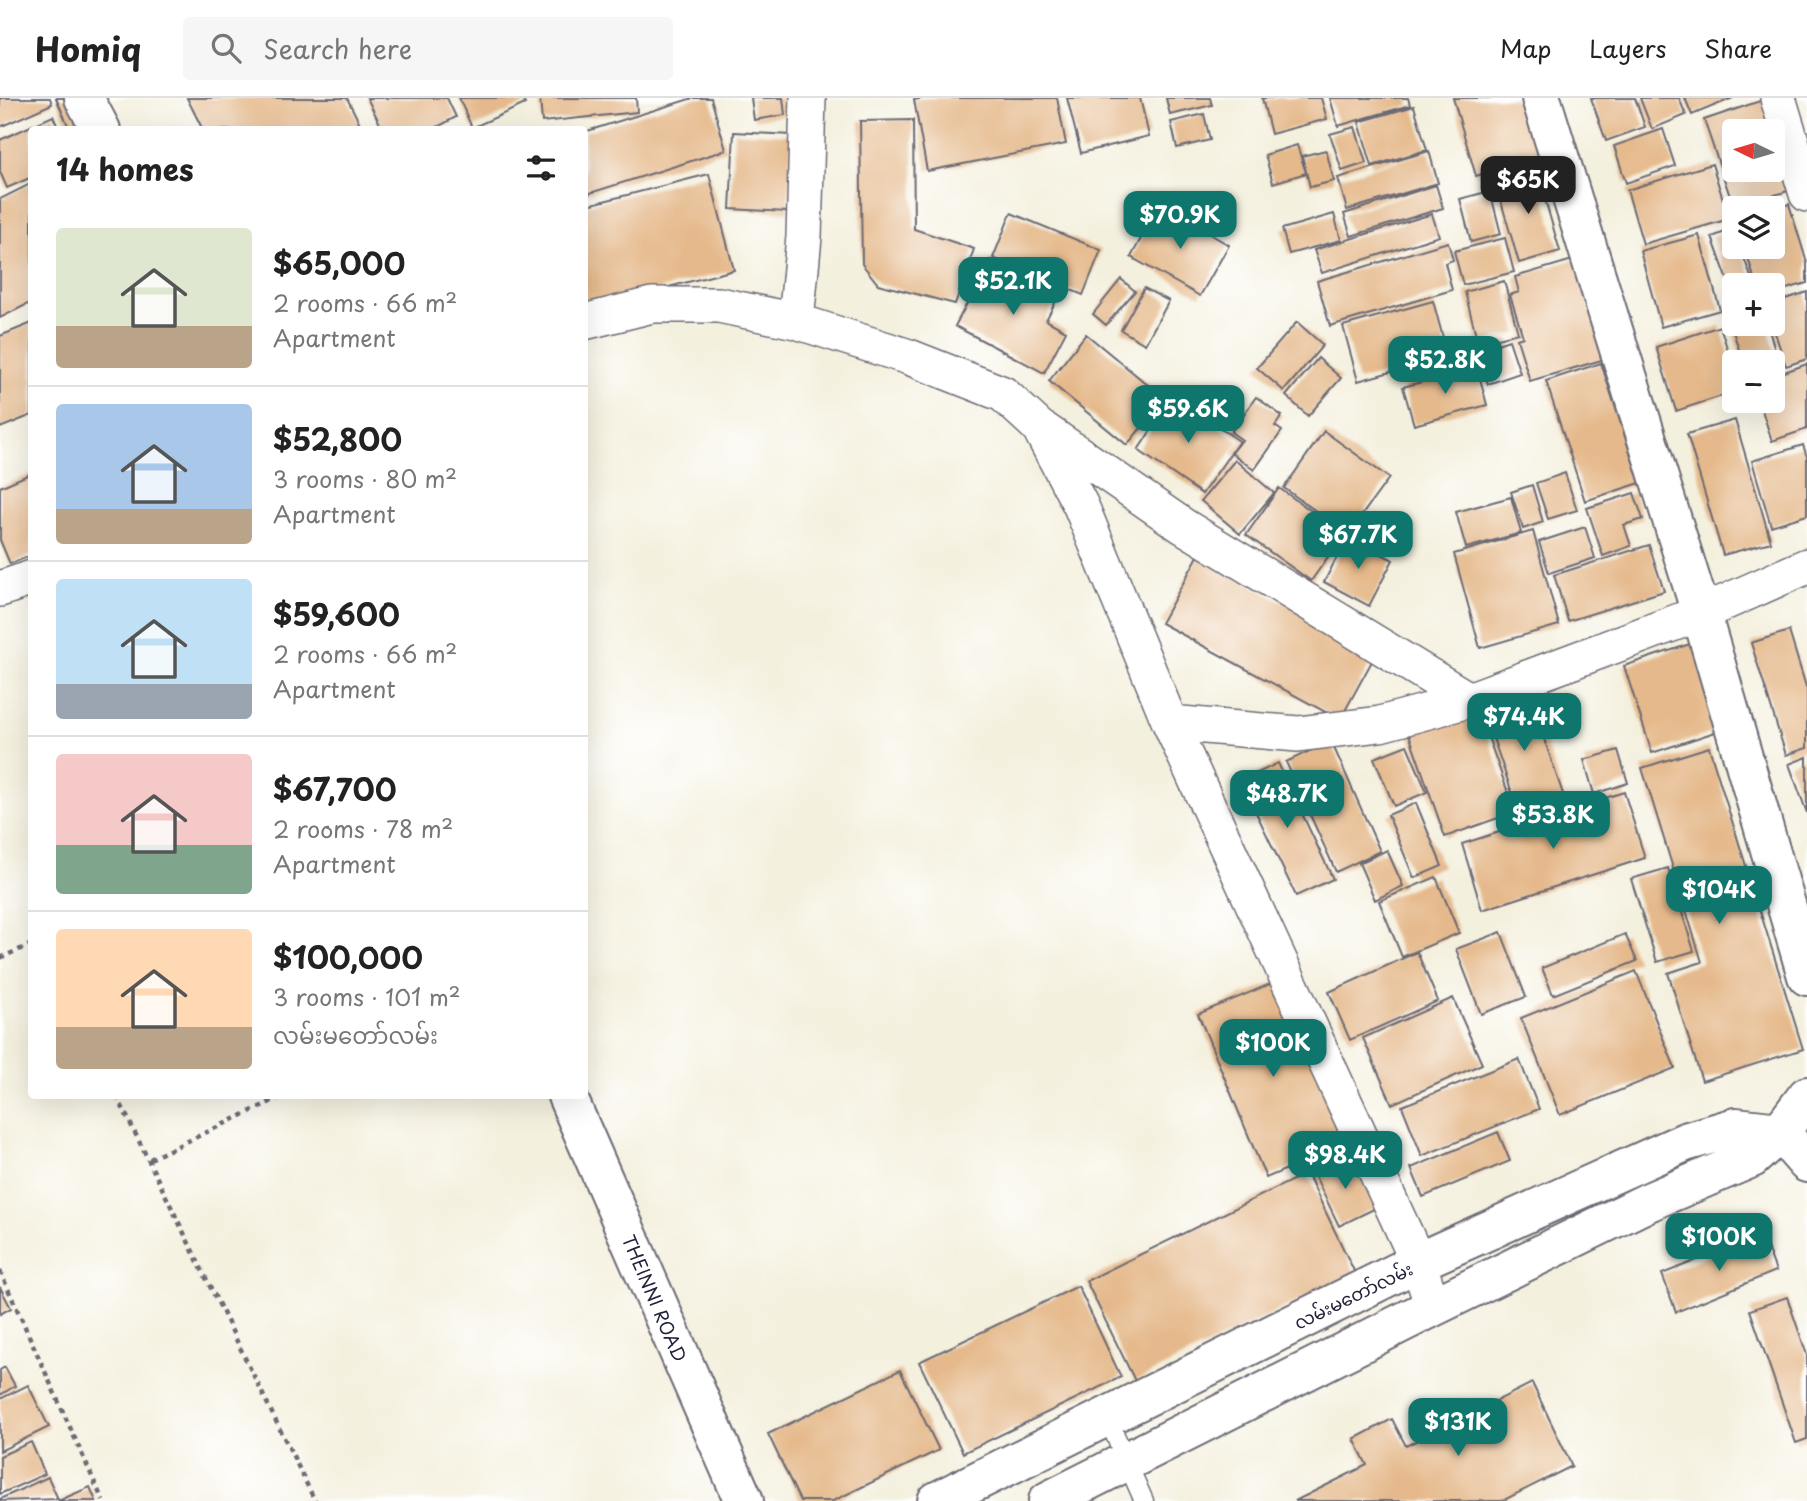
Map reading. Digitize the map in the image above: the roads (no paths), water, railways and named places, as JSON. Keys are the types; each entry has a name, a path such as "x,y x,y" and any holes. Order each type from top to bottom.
{"main road":[{"path":"84,98 99,126"},
{"path":"1541,98 1701,613 1807,976"},
{"path":"1048,1501 1646,1203 1752,1158 1780,1132 1807,1096"},
{"name":"THEINNI ROAD","path":"568,1099 744,1501"},
{"name":"လမ်းမတော်လမ်း","path":"937,1501 1418,1262 1685,1142 1735,1127 1780,1132"},
{"path":"1780,1132 1807,1163"}],"street":[{"path":"796,321 804,237 808,98"},
{"path":"1778,98 1807,194"},
{"path":"588,321 652,305 719,305 796,321 909,357 1003,394 1039,427 1184,526 1469,700"},
{"path":"1039,427 1081,506 1170,723 1418,1262 1433,1307"},
{"path":"1170,723 1298,734 1380,724 1469,700 1701,613 1807,566"},
{"path":"0,589 28,579"}],"lane":[{"path":"1107,1417 1144,1501"}]}
